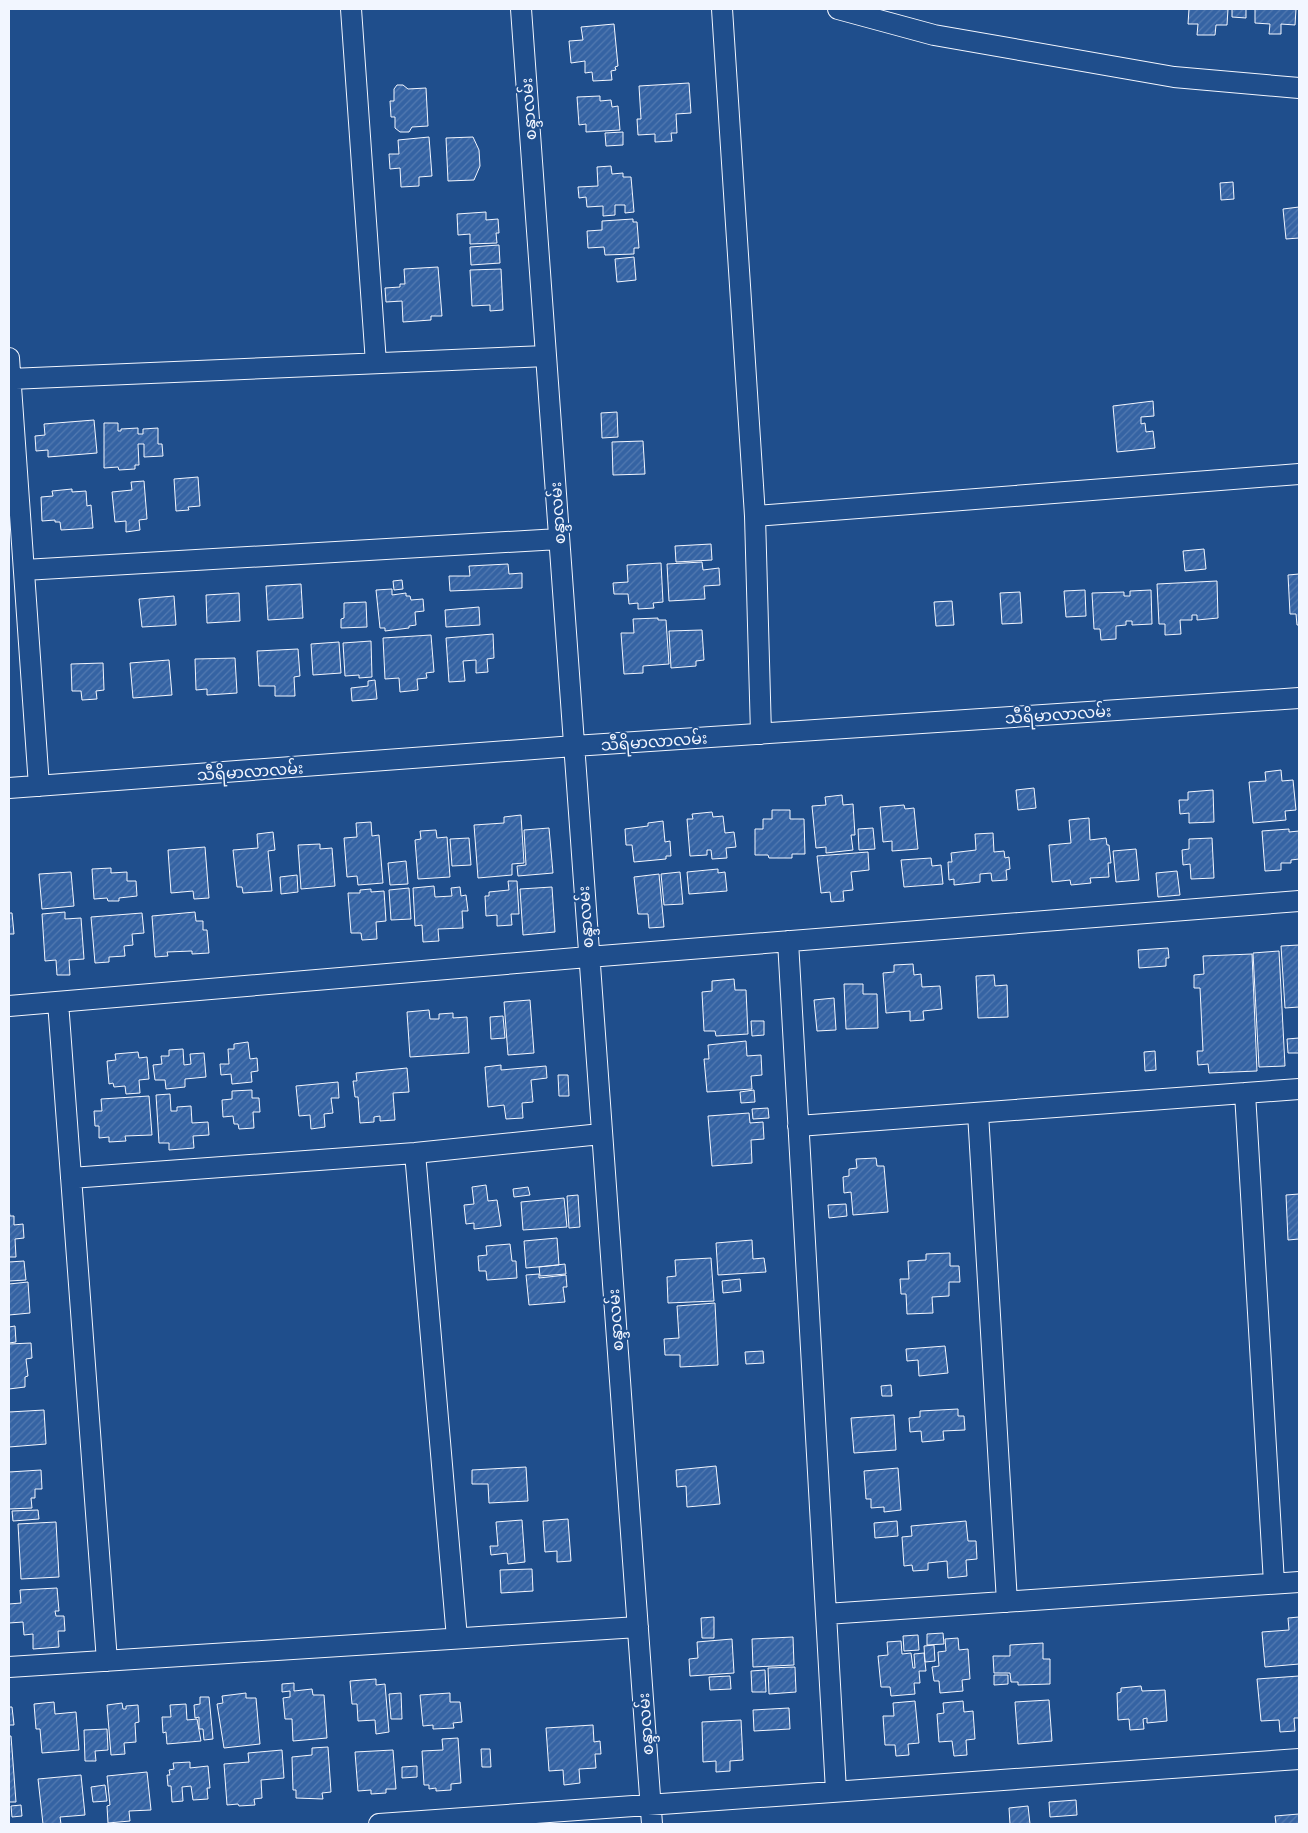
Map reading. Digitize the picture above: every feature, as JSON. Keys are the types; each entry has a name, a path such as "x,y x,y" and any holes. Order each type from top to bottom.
{"street":[{"path":"351,9 376,363"},
{"name":"စန္ဒာလမ်း","path":"521,9 651,1814"},
{"path":"722,9 755,516 761,734"},
{"path":"838,9 934,35 1174,77 1299,88"},
{"path":"10,379 546,356"},
{"path":"9,358 38,786"},
{"path":"755,516 1299,474"},
{"path":"24,570 559,539"},
{"name":"သီရိမာလာလမ်း","path":"9,788 574,746 1299,698"},
{"path":"9,1006 588,957 1299,901"},
{"path":"788,941 836,1791"},
{"path":"58,1002 107,1661"},
{"path":"798,1126 1299,1089"},
{"path":"1245,1093 1274,1583"},
{"path":"978,1113 1007,1602"},
{"path":"71,1178 415,1152 601,1134"},
{"path":"415,1152 458,1638"},
{"path":"826,1614 1299,1582"},
{"path":"9,1667 638,1627"},
{"path":"379,1824 651,1814 836,1791 1299,1758"}],"building":[{"path":"1189,9 1228,9 1227,25 1216,25 1215,35 1197,35 1198,24 1188,24"},
{"path":"1232,9 1246,9 1246,18 1232,17"},
{"path":"1255,9 1296,9 1295,25 1281,24 1281,34 1269,34 1270,24 1255,23"},
{"path":"614,24 618,66 615,67 616,70 611,71 612,80 593,81 592,72 585,73 585,61 571,63 569,41 583,40 581,27"},
{"path":"689,83 691,113 676,114 677,133 671,133 672,141 655,142 655,134 638,135 637,119 641,119 639,86"},
{"path":"397,85 403,85 408,89 426,88 428,126 412,127 409,132 400,132 395,128 395,117 391,117 390,101 394,101 394,89"},
{"path":"600,96 600,101 611,100 612,107 618,106 620,130 586,132 586,124 579,125 577,97"},
{"path":"623,132 623,145 606,146 605,133"},
{"path":"429,137 432,176 419,177 419,186 401,187 400,168 390,169 389,154 399,154 398,140"},
{"path":"473,137 479,150 480,166 474,180 448,181 446,138"},
{"path":"611,166 612,174 623,173 623,177 631,177 634,212 625,213 625,205 615,205 615,215 603,216 603,206 587,207 586,197 579,198 578,187 598,186 597,167"},
{"path":"1233,182 1234,199 1221,200 1220,183"},
{"path":"1299,207 1299,238 1286,239 1283,209"},
{"path":"486,212 486,220 498,219 499,233 496,233 497,243 470,244 470,234 458,235 457,214"},
{"path":"633,219 633,222 637,222 639,248 634,248 634,254 605,255 604,247 588,248 587,231 602,230 602,221"},
{"path":"499,245 500,263 471,265 470,247"},
{"path":"634,257 636,280 617,282 615,259"},
{"path":"438,267 442,316 431,316 431,320 403,322 402,301 386,302 385,288 400,287 400,284 405,284 404,269"},
{"path":"501,269 503,310 490,311 490,305 472,306 470,270"},
{"path":"1153,401 1154,416 1141,417 1141,424 1145,423 1146,432 1153,431 1155,448 1117,452 1113,406"},
{"path":"617,412 618,437 602,438 601,413"},
{"path":"94,420 97,453 48,457 48,450 36,451 35,436 45,435 44,424"},
{"path":"104,423 118,423 118,431 121,431 121,429 138,428 138,434 143,434 143,429 158,428 158,444 162,444 163,456 144,457 144,444 138,444 139,465 135,465 135,469 119,470 118,467 104,468"},
{"path":"643,441 645,474 613,475 612,442"},
{"path":"198,477 200,506 188,507 189,510 176,511 174,479"},
{"path":"144,481 147,519 139,520 140,530 126,532 126,521 115,522 112,492 132,490 131,482"},
{"path":"72,489 72,492 86,491 87,506 91,505 93,528 61,530 60,522 55,522 55,520 42,521 41,497 53,496 52,491"},
{"path":"711,544 712,560 676,562 675,546"},
{"path":"1204,549 1206,569 1185,571 1183,551"},
{"path":"702,562 703,570 719,568 720,585 704,586 705,599 669,601 667,564"},
{"path":"661,563 663,602 653,603 654,608 638,609 638,603 629,604 628,594 614,594 613,583 628,582 627,565"},
{"path":"508,564 509,574 522,573 522,588 450,591 449,576 470,576 469,566"},
{"path":"1299,574 1299,625 1297,625 1296,614 1290,614 1288,575"},
{"path":"402,580 403,589 394,590 393,581"},
{"path":"1217,581 1218,618 1197,620 1197,615 1192,615 1192,620 1180,620 1181,634 1165,635 1165,624 1159,624 1157,584"},
{"path":"301,584 303,618 268,620 266,586"},
{"path":"392,589 392,595 406,593 406,596 410,596 411,600 423,599 424,611 415,612 416,625 409,626 409,628 385,631 385,628 380,628 376,590"},
{"path":"1085,590 1086,616 1066,617 1064,591"},
{"path":"1151,590 1152,624 1132,625 1132,621 1126,621 1126,625 1116,626 1116,639 1101,640 1100,629 1094,629 1092,593 1124,592 1124,596 1130,596 1130,591"},
{"path":"1020,592 1022,623 1002,624 1000,593"},
{"path":"239,593 240,621 207,623 206,595"},
{"path":"174,596 176,625 142,627 139,599"},
{"path":"952,601 954,625 936,626 934,602"},
{"path":"366,602 367,627 341,628 341,619 344,618 344,603"},
{"path":"479,607 480,625 446,627 445,610"},
{"path":"658,618 658,620 666,620 669,664 643,666 643,673 624,674 621,633 634,633 633,619"},
{"path":"702,630 704,660 696,661 696,666 671,668 669,631"},
{"path":"493,634 494,658 487,659 488,672 476,673 476,660 463,661 465,681 449,682 446,638"},
{"path":"431,635 434,672 426,673 427,678 417,679 418,690 400,692 399,678 385,679 383,638"},
{"path":"371,641 372,677 359,678 359,675 345,676 343,643"},
{"path":"339,642 341,673 313,675 311,644"},
{"path":"298,649 300,676 294,677 295,696 275,696 275,686 259,686 257,651"},
{"path":"235,658 237,693 207,695 207,689 196,690 195,659"},
{"path":"169,660 172,695 133,698 130,663"},
{"path":"103,663 104,690 96,691 97,699 82,700 81,691 72,691 71,664"},
{"path":"375,680 377,699 352,701 351,688 368,686 368,681"},
{"path":"1281,770 1282,781 1293,780 1296,810 1285,811 1286,820 1253,823 1249,782 1266,781 1265,772"},
{"path":"1034,788 1036,808 1018,810 1016,790"},
{"path":"1213,790 1214,822 1189,823 1189,813 1180,814 1179,800 1188,800 1188,792"},
{"path":"842,795 843,805 853,804 855,835 851,835 853,850 826,853 826,847 816,848 812,806 826,805 825,797"},
{"path":"904,805 905,809 914,808 918,849 892,851 892,841 883,842 880,807"},
{"path":"772,810 790,810 790,819 804,819 805,854 792,854 792,858 769,858 768,855 755,855 755,829 763,829 763,819 772,819"},
{"path":"712,812 713,817 723,816 725,833 734,832 736,847 726,848 727,858 712,859 711,850 707,850 707,855 690,856 687,819 693,819 692,814"},
{"path":"521,815 524,863 512,864 512,875 478,878 474,825 504,823 504,817"},
{"path":"1089,818 1090,840 1106,838 1107,845 1109,845 1111,863 1108,863 1109,877 1090,878 1091,883 1071,885 1070,880 1052,882 1049,845 1071,843 1069,820"},
{"path":"663,821 665,842 670,841 671,856 666,856 666,859 634,862 632,845 626,845 625,829 648,826 648,823"},
{"path":"371,822 372,836 379,835 383,883 358,885 357,876 347,877 344,838 357,837 356,823"},
{"path":"549,828 553,873 518,876 517,866 526,865 524,830"},
{"path":"873,828 875,849 859,850 858,829"},
{"path":"1289,829 1289,832 1299,831 1299,859 1291,860 1291,863 1281,863 1281,870 1265,871 1262,831"},
{"path":"436,830 437,838 447,837 450,877 418,879 415,840 421,839 420,831"},
{"path":"273,832 275,850 268,851 272,891 243,893 242,887 237,887 233,850 258,848 257,834"},
{"path":"993,833 994,852 1004,851 1005,858 1009,857 1010,869 1006,870 1007,880 992,881 991,873 980,874 980,882 954,885 954,879 949,880 948,862 952,862 951,853 976,850 975,834"},
{"path":"469,838 471,865 452,866 450,839"},
{"path":"1212,838 1214,878 1191,879 1190,864 1183,865 1182,850 1189,849 1189,839"},
{"path":"320,844 320,849 332,848 335,886 301,889 298,845"},
{"path":"205,847 209,898 194,899 193,891 171,893 168,850"},
{"path":"1136,849 1139,880 1116,882 1113,851"},
{"path":"868,852 869,870 851,872 853,890 843,891 844,901 831,902 830,892 821,893 817,856"},
{"path":"931,858 932,866 941,865 943,884 904,887 901,860"},
{"path":"406,861 408,884 390,885 388,863"},
{"path":"111,868 111,873 127,872 127,881 136,881 137,896 119,898 119,901 108,901 107,898 94,899 92,869"},
{"path":"718,869 718,873 725,872 727,891 689,894 687,872"},
{"path":"1177,871 1180,895 1158,897 1156,873"},
{"path":"71,872 74,906 42,909 39,874"},
{"path":"680,872 683,904 664,905 661,874"},
{"path":"659,874 664,927 649,928 648,914 638,914 634,877"},
{"path":"297,875 298,892 281,894 280,877"},
{"path":"508,881 517,881 519,914 511,914 512,925 497,926 497,915 486,916 485,896 489,896 489,892 509,890"},
{"path":"434,886 435,897 452,896 451,888 460,887 461,896 466,895 468,911 462,911 463,928 438,929 439,941 423,942 422,925 415,926 413,888"},
{"path":"552,887 555,932 523,935 520,889"},
{"path":"409,888 411,919 391,920 389,890"},
{"path":"371,889 371,892 384,891 386,921 376,922 377,939 362,940 361,933 351,933 348,893 360,893 360,890"},
{"path":"65,912 65,919 81,918 84,959 69,960 70,975 57,975 56,960 45,961 42,914"},
{"path":"195,912 196,921 203,921 203,930 207,930 209,953 192,954 192,951 167,952 168,956 155,957 152,916"},
{"path":"9,913 12,913 14,934 9,934"},
{"path":"142,913 144,933 132,934 133,945 124,946 125,956 109,957 109,962 95,963 91,917"},
{"path":"1299,945 1299,1007 1285,1008 1281,946"},
{"path":"1168,948 1169,958 1166,958 1166,966 1139,968 1138,950"},
{"path":"1279,951 1285,1066 1259,1067 1253,953"},
{"path":"1252,954 1257,1071 1209,1073 1208,1064 1198,1065 1197,1051 1203,1051 1200,988 1194,988 1194,975 1204,974 1203,956"},
{"path":"913,964 914,975 921,974 922,987 940,986 942,1009 923,1011 924,1020 910,1021 910,1011 886,1013 883,973 894,972 894,965"},
{"path":"994,975 995,986 1007,985 1008,1017 978,1018 976,976"},
{"path":"734,979 735,990 746,990 748,1034 716,1036 715,1031 704,1031 702,992 712,991 712,981"},
{"path":"844,984 863,984 863,994 877,994 878,1028 846,1029"},
{"path":"834,998 836,1030 817,1031 814,1000"},
{"path":"530,1000 534,1053 508,1055 504,1002"},
{"path":"429,1010 430,1019 439,1019 439,1014 453,1013 453,1018 467,1017 469,1053 410,1057 407,1012"},
{"path":"503,1016 505,1038 491,1039 490,1017"},
{"path":"751,1021 764,1021 764,1035 752,1036"},
{"path":"1299,1038 1299,1053 1288,1053 1287,1039"},
{"path":"746,1041 747,1056 761,1055 762,1075 751,1076 752,1089 707,1092 704,1059 709,1059 708,1045"},
{"path":"248,1042 250,1059 257,1058 258,1071 251,1072 252,1082 232,1084 231,1074 221,1075 220,1064 229,1064 228,1049 234,1049 234,1044"},
{"path":"183,1049 184,1065 191,1064 190,1054 204,1053 206,1077 185,1079 185,1087 166,1089 165,1080 155,1080 153,1065 162,1064 161,1056 169,1056 169,1050"},
{"path":"1155,1051 1156,1070 1145,1071 1144,1052"},
{"path":"138,1052 139,1058 147,1057 149,1079 139,1080 140,1093 126,1094 125,1086 114,1087 113,1083 109,1084 107,1061 116,1060 115,1054"},
{"path":"501,1065 501,1070 546,1066 547,1078 531,1080 533,1102 522,1103 523,1118 506,1119 504,1105 488,1107 485,1067"},
{"path":"407,1068 409,1092 393,1093 395,1120 380,1121 380,1116 374,1117 374,1122 360,1123 358,1097 355,1097 353,1081 357,1081 356,1073"},
{"path":"558,1075 568,1075 569,1096 559,1096"},
{"path":"338,1082 339,1098 331,1098 333,1113 324,1114 325,1127 311,1129 310,1115 299,1116 296,1086"},
{"path":"252,1090 252,1098 259,1098 260,1112 253,1112 254,1128 239,1129 238,1124 234,1124 233,1116 223,1117 222,1100 232,1099 232,1091"},
{"path":"754,1090 755,1102 741,1103 740,1092"},
{"path":"170,1094 171,1111 177,1111 177,1107 191,1106 192,1123 208,1122 209,1135 193,1136 194,1148 169,1150 169,1143 159,1143 156,1095"},
{"path":"149,1096 152,1135 125,1136 126,1141 109,1142 109,1137 99,1138 99,1126 95,1126 94,1111 102,1111 101,1099"},
{"path":"768,1108 769,1118 753,1119 752,1109"},
{"path":"749,1113 750,1123 763,1122 764,1139 751,1140 752,1163 712,1166 708,1116"},
{"path":"876,1158 877,1166 884,1166 888,1212 853,1215 851,1192 844,1193 843,1177 849,1176 849,1169 857,1168 856,1159"},
{"path":"486,1185 488,1201 497,1200 501,1226 474,1229 474,1223 466,1224 464,1205 474,1204 472,1187"},
{"path":"528,1187 530,1195 514,1197 513,1189"},
{"path":"1299,1194 1299,1239 1288,1240 1286,1195"},
{"path":"578,1195 580,1227 569,1228 567,1196"},
{"path":"564,1198 567,1227 523,1230 521,1202"},
{"path":"846,1204 847,1216 829,1218 828,1205"},
{"path":"9,1210 10,1216 14,1216 14,1225 23,1224 24,1238 15,1239 16,1257 9,1257"},
{"path":"557,1238 559,1265 526,1268 524,1241"},
{"path":"752,1240 753,1259 764,1258 766,1272 718,1275 716,1243"},
{"path":"510,1244 512,1261 516,1261 517,1278 487,1280 486,1271 479,1271 478,1256 487,1255 486,1246"},
{"path":"950,1253 950,1266 959,1266 960,1282 949,1282 949,1296 932,1297 933,1313 907,1314 906,1294 901,1294 900,1279 909,1279 908,1261 926,1260 926,1254"},
{"path":"711,1258 714,1301 668,1303 667,1277 676,1276 675,1260"},
{"path":"24,1261 26,1280 9,1281 9,1262"},
{"path":"565,1264 566,1274 540,1276 539,1267"},
{"path":"539,1274 539,1278 566,1275 567,1287 563,1287 565,1302 529,1305 526,1275"},
{"path":"740,1279 741,1291 723,1293 722,1281"},
{"path":"28,1282 30,1313 9,1315 9,1284"},
{"path":"715,1303 718,1365 680,1367 680,1355 665,1355 664,1339 679,1338 677,1306"},
{"path":"15,1326 16,1342 9,1343 9,1327"},
{"path":"31,1343 32,1358 26,1359 28,1376 25,1377 25,1387 9,1389 9,1344"},
{"path":"945,1346 948,1373 919,1376 918,1360 907,1361 906,1349"},
{"path":"763,1351 764,1363 746,1364 745,1352"},
{"path":"891,1385 892,1396 882,1396 881,1386"},
{"path":"958,1409 958,1416 964,1416 965,1430 943,1431 944,1440 922,1442 921,1431 910,1432 909,1418 920,1417 920,1411"},
{"path":"44,1410 46,1444 9,1447 9,1412"},
{"path":"894,1415 896,1450 854,1453 851,1418"},
{"path":"716,1466 720,1504 687,1507 686,1486 677,1487 676,1470"},
{"path":"526,1467 528,1501 489,1503 488,1484 472,1484 472,1470"},
{"path":"898,1468 901,1510 884,1512 884,1507 871,1508 871,1499 866,1499 864,1471"},
{"path":"41,1470 42,1489 35,1489 35,1498 31,1498 32,1508 9,1509 9,1472"},
{"path":"38,1510 39,1519 13,1521 12,1511"},
{"path":"568,1519 571,1561 557,1562 557,1551 545,1552 543,1521"},
{"path":"522,1520 525,1562 508,1564 507,1553 491,1555 490,1546 498,1546 496,1522"},
{"path":"897,1521 898,1536 875,1538 874,1523"},
{"path":"966,1521 968,1541 976,1541 977,1559 966,1560 967,1576 948,1578 947,1561 928,1563 928,1570 913,1571 912,1565 904,1566 902,1537 912,1536 911,1526"},
{"path":"56,1522 59,1577 21,1579 18,1524"},
{"path":"532,1569 533,1591 501,1593 500,1570"},
{"path":"57,1588 59,1611 55,1611 56,1616 64,1616 65,1631 58,1631 59,1647 33,1649 33,1634 24,1635 23,1622 9,1623 9,1604 21,1603 20,1590"},
{"path":"714,1617 714,1638 702,1638 701,1618"},
{"path":"1299,1617 1299,1664 1265,1667 1262,1632 1289,1630 1288,1618"},
{"path":"943,1633 944,1644 927,1645 927,1634"},
{"path":"918,1635 919,1650 904,1651 903,1636"},
{"path":"793,1637 794,1665 753,1667 752,1639"},
{"path":"958,1638 959,1650 968,1649 970,1679 962,1680 963,1691 940,1693 939,1681 934,1681 932,1667 939,1666 938,1652 946,1651 945,1639"},
{"path":"732,1639 734,1673 690,1676 689,1659 698,1658 697,1642"},
{"path":"901,1641 902,1654 911,1653 913,1668 915,1668 914,1654 924,1653 926,1671 919,1671 920,1683 914,1683 915,1694 891,1696 890,1687 881,1687 878,1656 888,1655 887,1642"},
{"path":"1043,1643 1043,1659 1050,1659 1050,1684 1018,1685 1018,1682 1011,1682 1010,1673 994,1673 993,1656 1010,1656 1010,1645"},
{"path":"934,1645 935,1661 925,1662 924,1646"},
{"path":"795,1667 796,1692 769,1694 768,1668"},
{"path":"765,1670 766,1692 752,1692 751,1671"},
{"path":"994,1675 1008,1675 1008,1684 994,1685"},
{"path":"730,1676 731,1689 710,1690 709,1677"},
{"path":"1299,1676 1299,1718 1294,1718 1295,1731 1280,1732 1279,1720 1261,1721 1257,1679"},
{"path":"376,1679 376,1685 385,1684 389,1732 376,1734 375,1720 358,1721 357,1704 352,1704 350,1681"},
{"path":"294,1683 294,1691 312,1689 313,1695 324,1695 327,1738 293,1741 292,1719 285,1719 283,1698 290,1697 290,1691 282,1692 282,1684"},
{"path":"1141,1686 1142,1691 1165,1690 1167,1721 1147,1723 1147,1718 1143,1719 1144,1729 1130,1730 1129,1719 1118,1720 1117,1693 1121,1692 1121,1688"},
{"path":"246,1693 246,1698 256,1698 260,1744 224,1748 217,1704 223,1703 222,1696"},
{"path":"401,1693 402,1719 391,1719 389,1694"},
{"path":"450,1693 450,1702 460,1702 462,1722 453,1723 454,1728 433,1729 433,1725 423,1726 420,1695"},
{"path":"200,1697 209,1697 213,1739 204,1740 203,1729 199,1729 199,1717 195,1718 194,1705 200,1704"},
{"path":"1049,1700 1052,1741 1018,1744 1015,1702"},
{"path":"915,1701 919,1743 908,1744 909,1755 896,1756 895,1745 885,1745 883,1716 894,1716 893,1703"},
{"path":"963,1701 964,1712 973,1711 975,1739 966,1740 967,1755 954,1756 952,1741 939,1742 937,1714 944,1713 943,1703"},
{"path":"54,1702 55,1714 76,1712 79,1750 42,1753 40,1729 36,1729 34,1704"},
{"path":"122,1703 123,1709 126,1709 126,1706 138,1705 139,1722 135,1723 136,1742 124,1743 125,1754 111,1755 107,1705"},
{"path":"186,1704 187,1720 197,1719 201,1741 167,1744 166,1732 163,1733 162,1717 171,1717 170,1705"},
{"path":"9,1707 12,1707 14,1725 9,1725"},
{"path":"789,1708 790,1729 754,1731 753,1710"},
{"path":"741,1720 743,1760 730,1761 730,1771 716,1772 716,1761 703,1762 702,1722"},
{"path":"593,1725 594,1742 600,1741 601,1754 595,1754 596,1768 579,1769 580,1783 564,1785 563,1770 549,1771 546,1728"},
{"path":"107,1729 108,1750 95,1751 96,1761 85,1761 84,1730"},
{"path":"9,1736 11,1736 16,1802 9,1802"},
{"path":"458,1738 461,1783 451,1784 451,1790 436,1791 436,1788 429,1789 429,1785 424,1785 422,1751 443,1750 442,1739"},
{"path":"328,1747 331,1792 322,1793 323,1799 296,1798 296,1790 293,1790 292,1757 312,1755 312,1748"},
{"path":"481,1749 490,1749 491,1767 482,1767"},
{"path":"282,1750 284,1778 261,1780 262,1798 254,1799 255,1805 227,1805 224,1764 249,1762 248,1753"},
{"path":"393,1750 396,1789 386,1789 386,1793 371,1794 371,1790 358,1791 355,1752"},
{"path":"190,1762 190,1768 208,1766 210,1788 207,1788 208,1799 193,1800 191,1786 182,1787 183,1801 172,1802 171,1786 168,1786 167,1775 170,1775 169,1770 174,1769 173,1763"},
{"path":"417,1766 417,1777 402,1778 402,1767"},
{"path":"147,1772 151,1810 129,1811 130,1821 108,1823 107,1806 110,1805 107,1776"},
{"path":"81,1775 85,1815 60,1817 61,1824 43,1824 38,1779"},
{"path":"105,1785 107,1801 93,1802 91,1787"},
{"path":"1076,1800 1077,1815 1050,1817 1049,1802"},
{"path":"21,1805 22,1816 12,1817 11,1806"},
{"path":"1028,1806 1030,1824 1010,1824 1009,1808"},
{"path":"1299,1814 1299,1824 1276,1824 1275,1816"}]}
